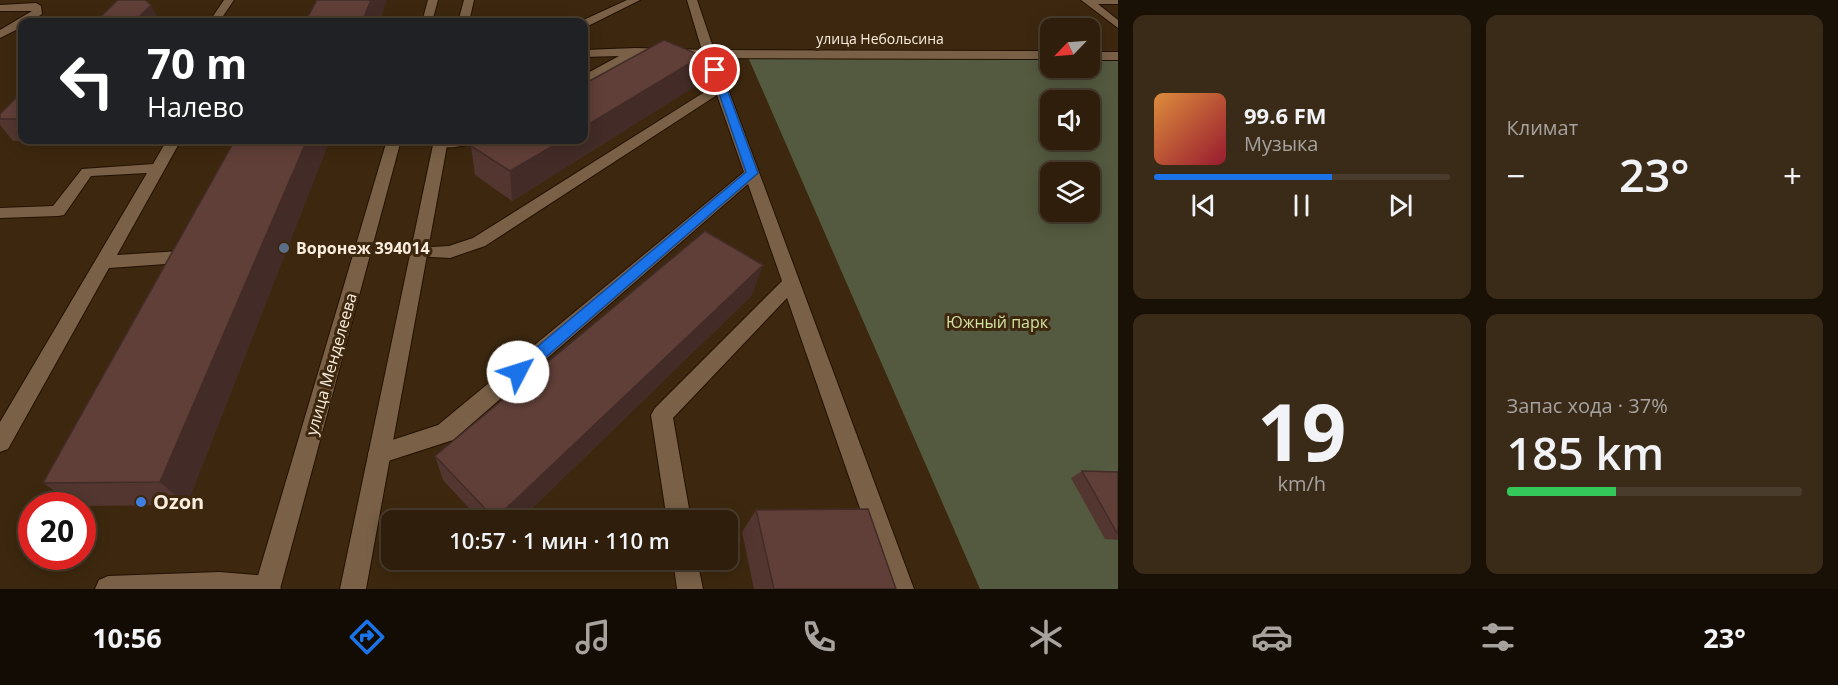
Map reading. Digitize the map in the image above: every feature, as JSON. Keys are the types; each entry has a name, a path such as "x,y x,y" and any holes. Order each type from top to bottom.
{"street":[{"path":"217,18 229,0"},
{"path":"428,18 433,0"},
{"path":"466,18 469,0"},
{"path":"588,22 635,0"},
{"path":"692,0 901,589"},
{"path":"1087,1 1118,1"},
{"path":"1087,1 1118,25"},
{"path":"0,8 36,6 38,12 29,18"},
{"path":"0,35 18,25"},
{"name":"улица Небольсина","path":"588,52 1040,55"},
{"path":"588,78 635,52"},
{"path":"1100,56 1118,56"},
{"path":"419,252 450,252 478,242 721,87"},
{"path":"0,442 102,261 171,144"},
{"name":"улица Менделеева","path":"268,589 393,144"},
{"path":"353,589 440,144"},
{"path":"0,213 58,211 87,172 156,168"},
{"path":"379,454 446,434 752,173"},
{"path":"169,278 191,237"},
{"path":"102,261 180,257"},
{"path":"677,510 662,415 792,282"},
{"path":"687,570 690,589"},
{"path":"108,589 220,585 268,589"}],"green space":[{"name":"Южный парк","path":"748,57 1040,58 1040,78 1100,78 1100,58 1118,58 1118,589 980,589"}],"building":[{"path":"118,0 145,0 151,5 138,18 99,18"},
{"path":"317,0 371,0 364,18 307,18"},
{"path":"664,40 702,56 588,125 588,82"},
{"path":"18,96 18,119 0,119 0,114"},
{"path":"233,144 305,144 160,482 43,483"},
{"path":"475,144 556,144 510,171 471,146"},
{"path":"705,231 763,265 504,510 486,510 435,456"},
{"path":"1082,471 1118,472 1118,533 1117,533"},
{"path":"868,509 896,589 774,589 756,510"}],"place":[{"name":"Воронеж 394014","path":"284,248"},
{"name":"Ozon","path":"141,502"}],"route":[{"path":"518,372 752,173 715,70"}]}
